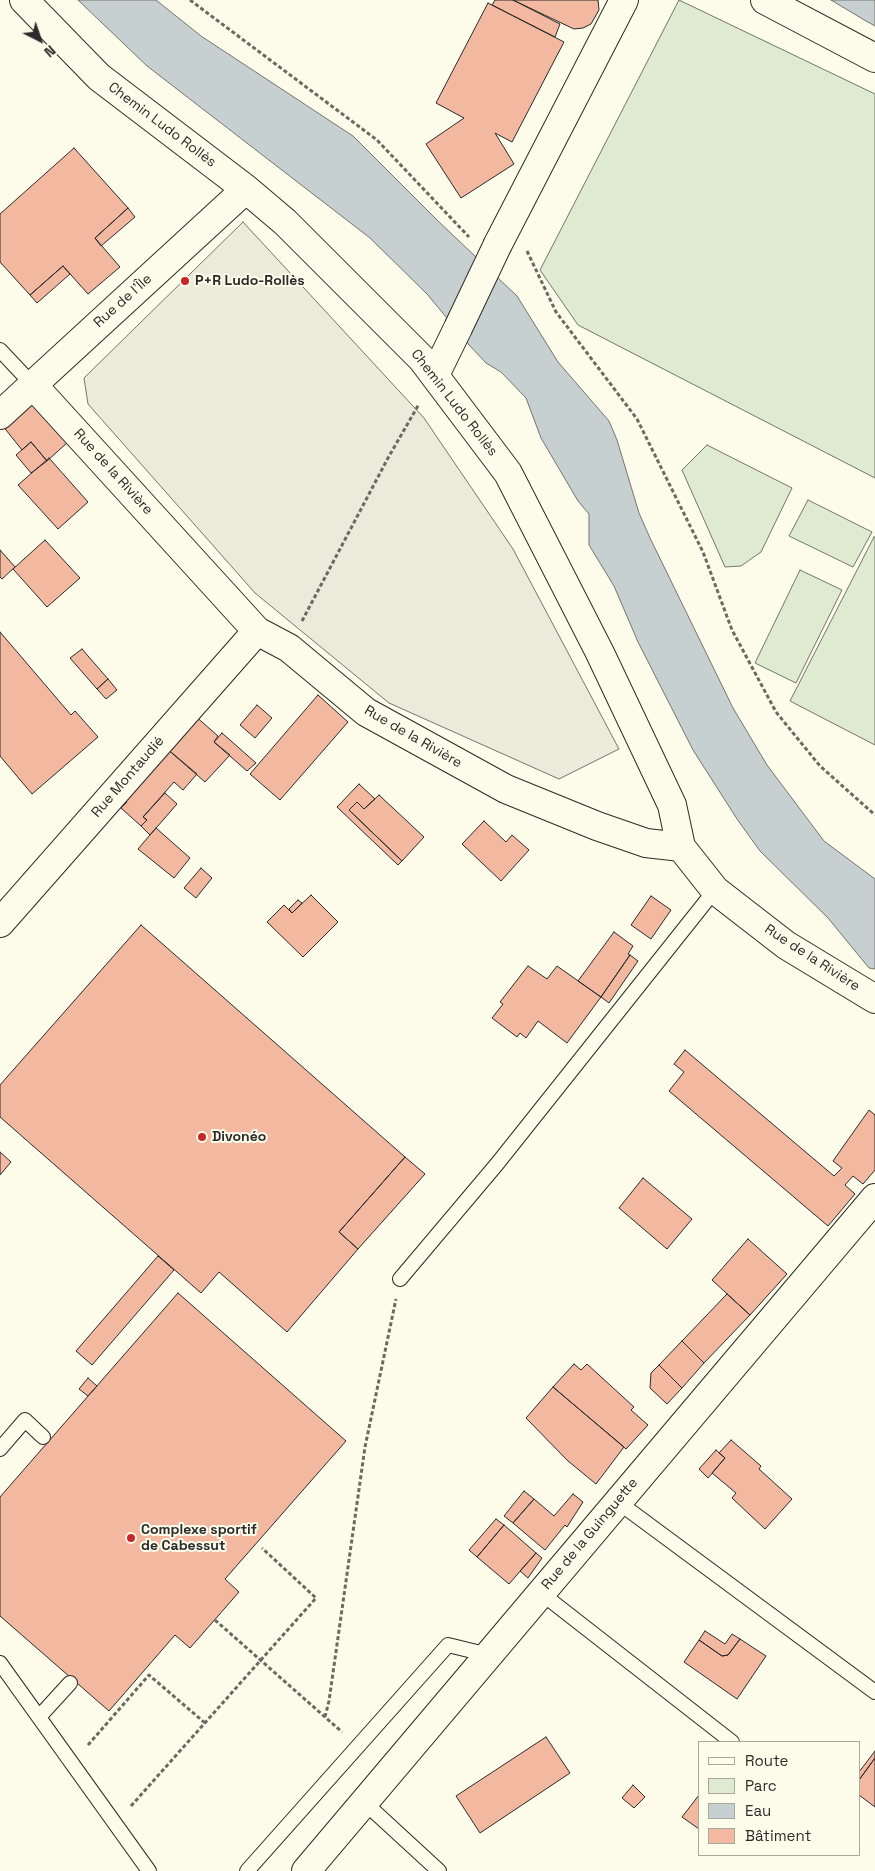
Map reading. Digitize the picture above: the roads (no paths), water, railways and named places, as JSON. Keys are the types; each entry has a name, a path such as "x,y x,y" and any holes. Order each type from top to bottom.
{"street":[{"name":"Chemin Ludo Rollès","path":"24,0 99,77 246,188 285,222 422,359 435,375 508,473 604,662 672,804 681,847"},
{"path":"435,375 498,244 624,0"},
{"path":"765,0 875,58"},
{"name":"Rue de l'Île","path":"0,415 246,188"},
{"name":"Rue de la Rivière","path":"32,384 257,631 289,648 366,712 506,789 597,826 646,843 681,847 715,890 786,945 875,999"},
{"name":"Rue Montaudié","path":"0,923 257,631"},
{"name":"Rue de la Guinguette","path":"306,1871 875,1198"}],"lane":[{"name":"Rue de la Rivière","path":"0,350 32,384"},
{"path":"400,1279 498,1164 715,890"},
{"path":"0,1449 25,1420 43,1437"},
{"path":"618,1502 875,1692"},
{"path":"541,1593 731,1741"},
{"path":"247,1871 448,1646 488,1655"},
{"path":"0,1663 149,1871"},
{"path":"39,1718 70,1683"},
{"path":"364,1802 439,1871"}],"water":[{"path":"78,0 156,0 201,36 353,136 517,296 558,362 609,421 617,440 639,513 650,538 733,708 767,765 824,841 875,879 875,969 869,968 828,918 760,851 693,750 638,642 614,586 589,545 589,514 578,501 541,438 526,398 501,372 486,363 427,294 370,238 147,66"},
{"path":"831,0 875,0 875,26 866,21"}],"place":[{"name":"P+R Ludo-Rollès","path":"185,281"},
{"name":"Divonéo","path":"202,1137"},
{"name":"Complexe sportif de Cabessut","path":"131,1538"}]}
